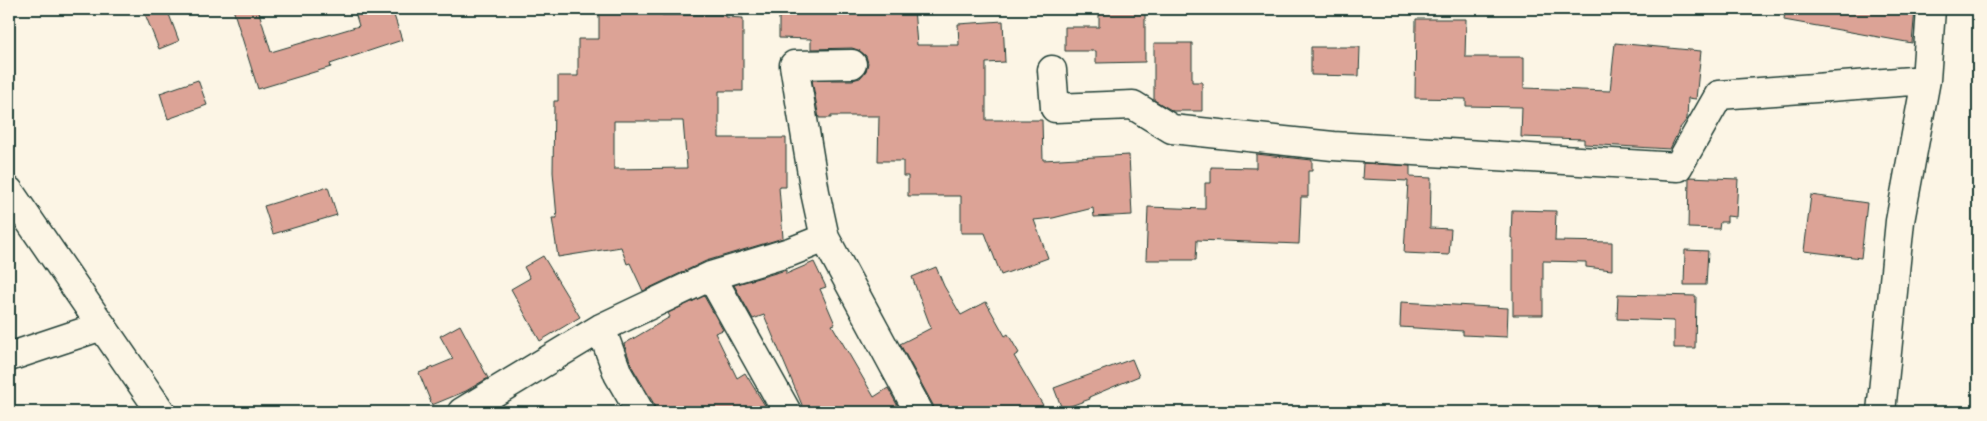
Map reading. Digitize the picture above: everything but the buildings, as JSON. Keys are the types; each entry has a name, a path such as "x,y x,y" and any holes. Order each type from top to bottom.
{"street":[{"path":"1881,412 1900,220 1926,80 1931,9"},
{"path":"852,64 794,65 814,192 825,238 919,412"},
{"path":"1052,70 1055,108 1133,105 1172,129 1343,146 1678,167 1719,95 1926,80"},
{"path":"9,191 162,412"},
{"path":"462,412 601,328 711,276 790,252 825,238"},
{"path":"711,276 787,412"},
{"path":"9,357 102,326"},
{"path":"601,328 618,374 640,412"}]}
